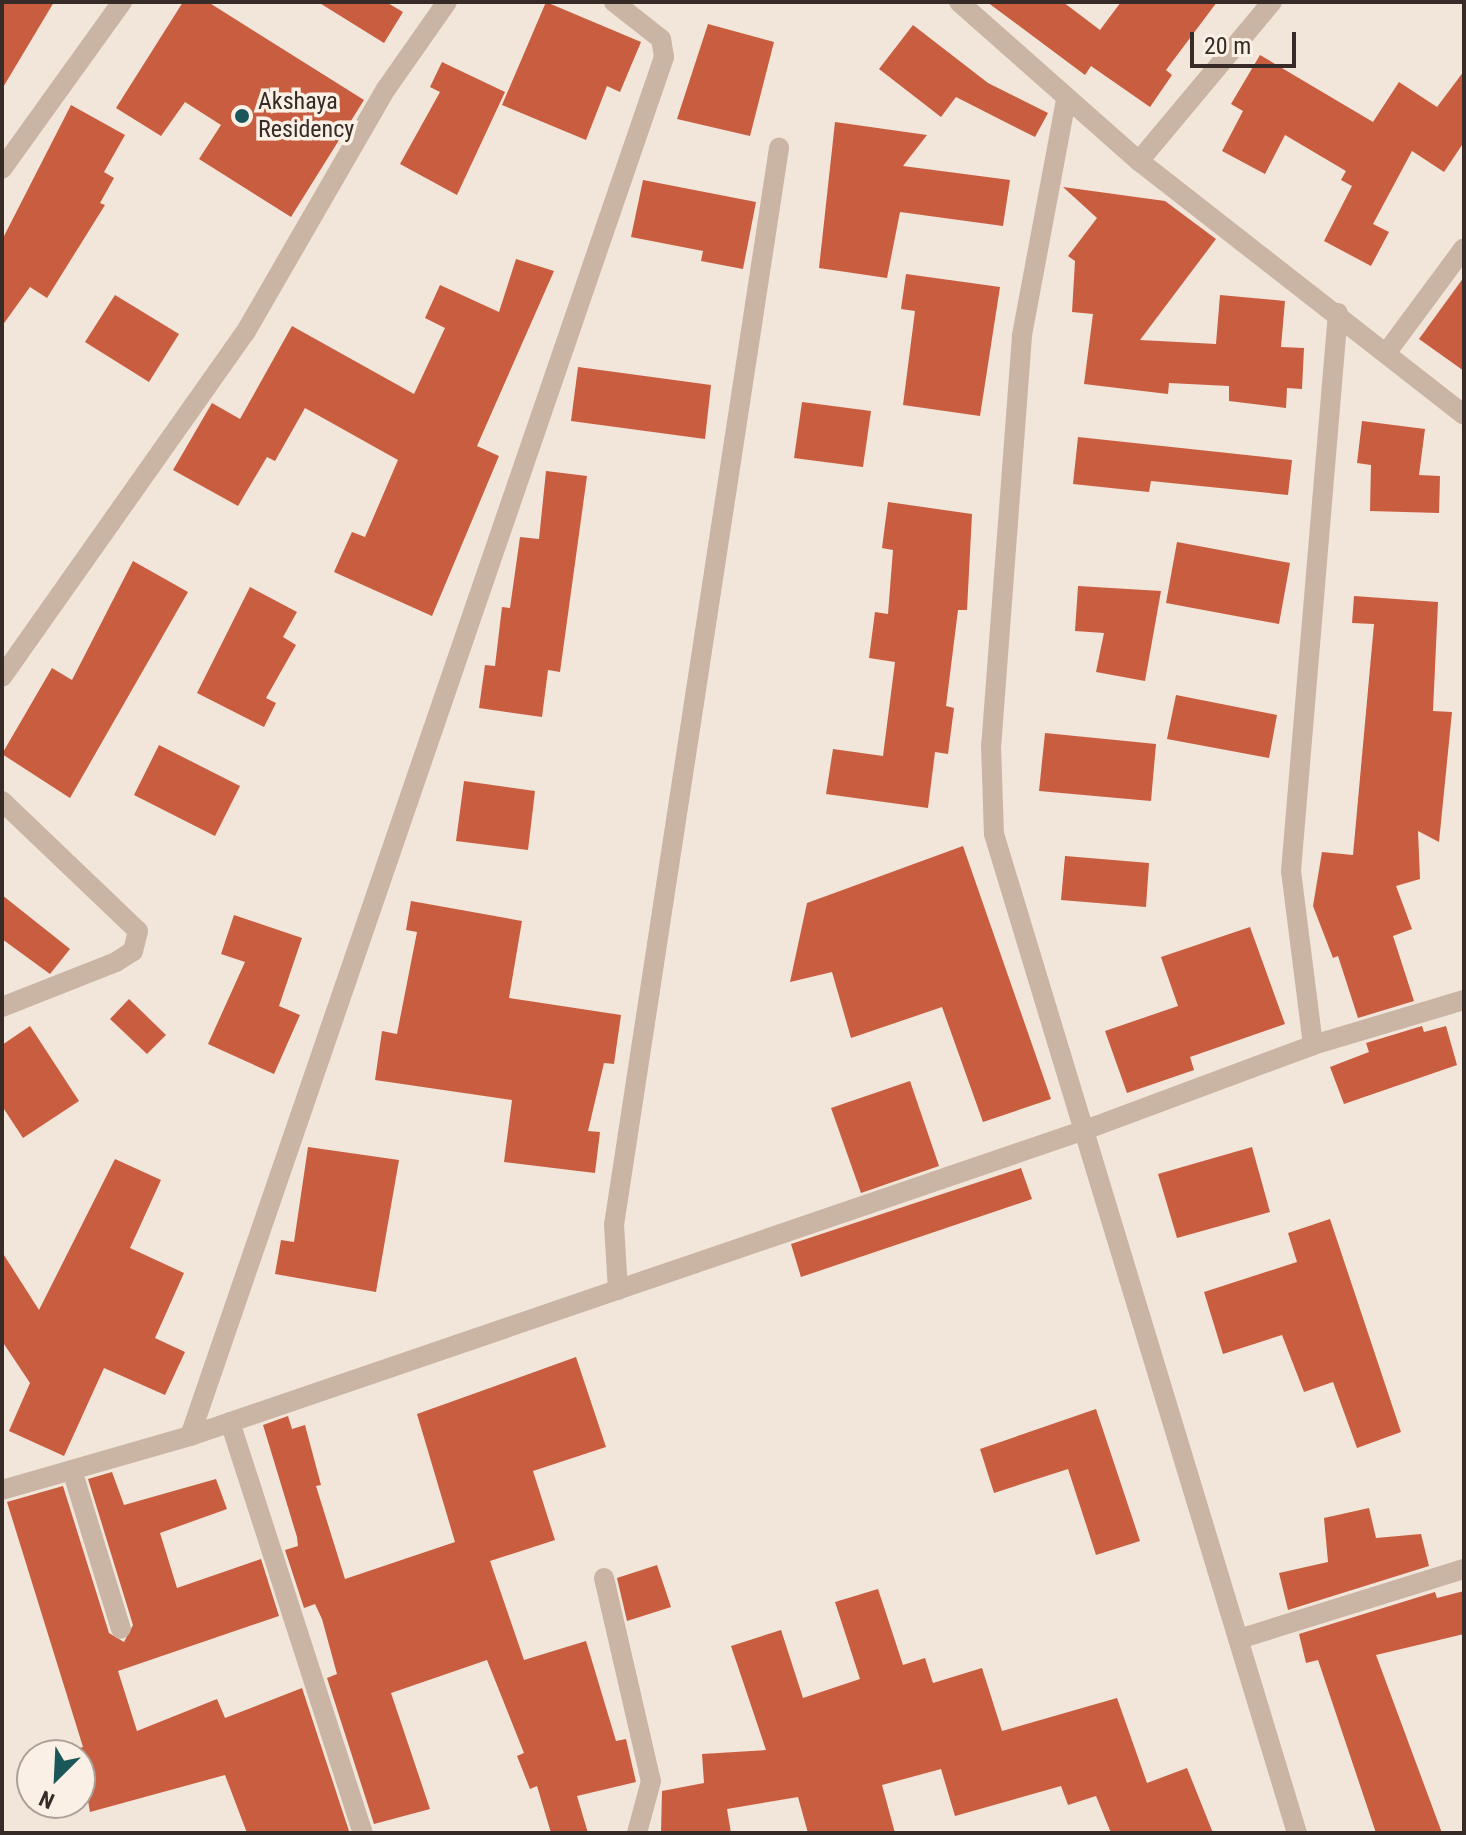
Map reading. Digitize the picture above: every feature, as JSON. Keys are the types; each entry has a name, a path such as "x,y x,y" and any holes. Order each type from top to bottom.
{"street":[{"path":"2,169 122,2"},
{"path":"2,677 245,333 386,89 447,2"},
{"path":"190,1436 664,57 661,39 614,2"},
{"path":"959,2 1066,100 1139,161 1338,313 1464,415"},
{"path":"1139,161 1272,2"},
{"path":"1066,100 1022,336 991,745 994,834 1297,1833"},
{"path":"618,1290 612,1255 618,1196 779,148"},
{"path":"1387,352 1464,248"},
{"path":"1313,1045 1291,871 1338,313"},
{"path":"2,801 138,931 133,951 116,962 2,1007"},
{"path":"2,1490 190,1436 1085,1130 1313,1045 1464,1000"},
{"path":"230,1422 363,1833"},
{"path":"72,1470 121,1629"},
{"path":"1239,1639 1464,1569"},
{"path":"604,1578 647,1751 651,1781 637,1833"}],"building":[{"path":"2,2 54,2 2,89"},
{"name":"Akshaya Residency","path":"183,2 208,2 364,100 291,217 199,159 221,125 185,102 161,136 116,108"},
{"path":"318,2 386,2 403,12 384,43"},
{"path":"546,2 641,42 620,92 607,86 586,140 502,105"},
{"path":"987,2 1063,2 1100,30 1121,2 1217,2 1166,70 1172,75 1150,107 1091,66 1085,75"},
{"path":"708,24 774,42 750,136 677,119"},
{"path":"913,25 988,83 1048,113 1035,137 956,97 941,117 879,69"},
{"path":"1260,55 1373,122 1399,82 1437,107 1464,71 1464,142 1444,172 1412,151 1373,224 1389,232 1371,266 1324,241 1352,186 1341,180 1346,171 1285,135 1265,174 1222,151 1243,111 1231,104"},
{"path":"442,62 505,92 457,195 400,164 440,92 430,87"},
{"path":"71,105 125,135 104,172 114,178 100,203 105,205 47,298 30,287 2,326 2,240"},
{"path":"835,122 927,135 903,166 1010,180 1003,226 900,212 887,278 819,268"},
{"path":"643,180 756,202 743,269 701,261 703,251 631,237"},
{"path":"1063,187 1165,201 1216,239 1140,340 1216,344 1220,295 1285,301 1281,347 1304,348 1302,389 1287,388 1286,408 1229,401 1229,386 1169,383 1168,394 1084,384 1093,314 1072,312 1075,261 1068,256 1097,218"},
{"path":"516,259 554,271 477,446 499,456 432,616 334,572 352,532 365,537 398,460 305,408 275,461 267,457 238,506 173,470 212,403 240,419 292,326 414,394 445,328 425,318 440,285 499,312"},
{"path":"906,274 1000,287 980,416 903,405 915,311 901,309"},
{"path":"1464,277 1464,371 1419,339"},
{"path":"115,295 179,334 149,382 85,342"},
{"path":"578,367 711,385 705,439 571,421"},
{"path":"802,402 871,411 863,467 794,458"},
{"path":"1362,421 1425,429 1419,475 1440,476 1439,513 1370,511 1371,465 1357,463"},
{"path":"1078,437 1292,460 1288,495 1151,481 1149,492 1073,484"},
{"path":"546,471 587,476 560,672 548,670 542,717 479,708 485,665 495,666 502,607 510,608 520,537 539,539"},
{"path":"888,502 972,514 967,610 958,610 946,706 954,708 948,754 935,752 928,808 826,794 833,749 883,756 895,662 869,658 875,612 888,614 893,550 882,548"},
{"path":"1177,542 1290,563 1279,624 1166,603"},
{"path":"133,561 188,592 70,798 2,754 52,668 72,680"},
{"path":"1078,586 1161,591 1145,681 1096,672 1104,633 1075,631"},
{"path":"250,587 297,612 283,637 296,645 266,698 276,703 264,727 197,693"},
{"path":"1354,596 1438,602 1433,711 1452,712 1439,842 1418,831 1420,879 1396,886 1412,929 1393,936 1414,1001 1358,1018 1338,956 1333,958 1313,906 1322,852 1353,855 1374,624 1352,623"},
{"path":"1176,695 1277,715 1269,758 1167,739"},
{"path":"1045,733 1156,744 1151,801 1039,791"},
{"path":"159,745 240,786 215,836 134,795"},
{"path":"464,781 535,791 528,850 456,841"},
{"path":"963,846 1051,1099 983,1122 942,1007 851,1038 832,972 790,982 807,903"},
{"path":"1065,856 1149,863 1146,907 1061,900"},
{"path":"2,895 70,949 50,974 2,939"},
{"path":"411,901 522,921 509,998 621,1015 614,1064 604,1063 588,1131 600,1132 595,1173 504,1162 512,1100 375,1080 382,1031 397,1034 417,932 406,930"},
{"path":"234,915 302,938 279,1006 300,1015 274,1074 208,1044 245,962 221,954"},
{"path":"1250,927 1285,1024 1190,1057 1194,1070 1127,1093 1105,1031 1178,1006 1161,957"},
{"path":"129,999 166,1035 147,1054 110,1019"},
{"path":"30,1026 79,1101 23,1138 2,1106 2,1045"},
{"path":"1422,1026 1424,1032 1446,1026 1457,1065 1344,1104 1330,1067 1369,1052 1366,1043"},
{"path":"910,1081 939,1166 861,1193 831,1108"},
{"path":"308,1147 399,1160 376,1292 275,1274 281,1240 294,1242"},
{"path":"1252,1147 1270,1212 1177,1238 1158,1174"},
{"path":"115,1159 161,1180 130,1248 184,1273 155,1338 185,1352 165,1395 104,1368 64,1456 9,1431 30,1383 2,1341 2,1252 39,1310"},
{"path":"1021,1168 1032,1199 801,1277 791,1244"},
{"path":"1330,1219 1401,1432 1357,1448 1333,1382 1304,1392 1282,1335 1223,1354 1204,1292 1297,1262 1288,1233"},
{"path":"576,1357 606,1447 533,1471 555,1540 490,1561 524,1660 586,1641 616,1741 626,1739 636,1782 577,1796 588,1833 551,1833 537,1786 530,1789 517,1756 524,1753 487,1660 391,1693 430,1809 374,1824 327,1678 337,1674 322,1619 315,1604 304,1608 285,1550 298,1546 297,1537 263,1425 288,1416 292,1429 305,1425 321,1485 316,1486 345,1579 455,1542 417,1414"},
{"path":"1096,1409 1140,1541 1096,1555 1068,1469 994,1493 980,1449"},
{"path":"112,1472 124,1505 216,1479 227,1509 160,1533 177,1588 261,1559 279,1616 118,1671 137,1731 217,1699 225,1718 302,1688 349,1831 247,1833 225,1775 96,1810 96,1739 81,1739 7,1502 63,1486 109,1633 124,1642 133,1625 88,1479"},
{"path":"1369,1508 1376,1538 1421,1534 1429,1566 1288,1610 1279,1573 1328,1562 1324,1518"},
{"path":"657,1565 671,1607 627,1621 617,1578"},
{"path":"878,1589 903,1665 925,1658 933,1683 982,1668 1002,1731 1117,1698 1147,1783 1187,1768 1213,1833 1111,1833 1096,1796 1068,1805 1061,1786 955,1816 941,1769 882,1785 895,1833 808,1833 798,1797 727,1809 731,1833 661,1833 662,1791 704,1783 702,1754 766,1750 731,1646 781,1630 803,1698 860,1679 835,1602"},
{"path":"1464,1591 1464,1634 1376,1655 1442,1833 1376,1833 1318,1660 1306,1663 1299,1634 1435,1592 1437,1598"}],"place":[{"name":"Akshaya Residency","path":"242,116"}]}
